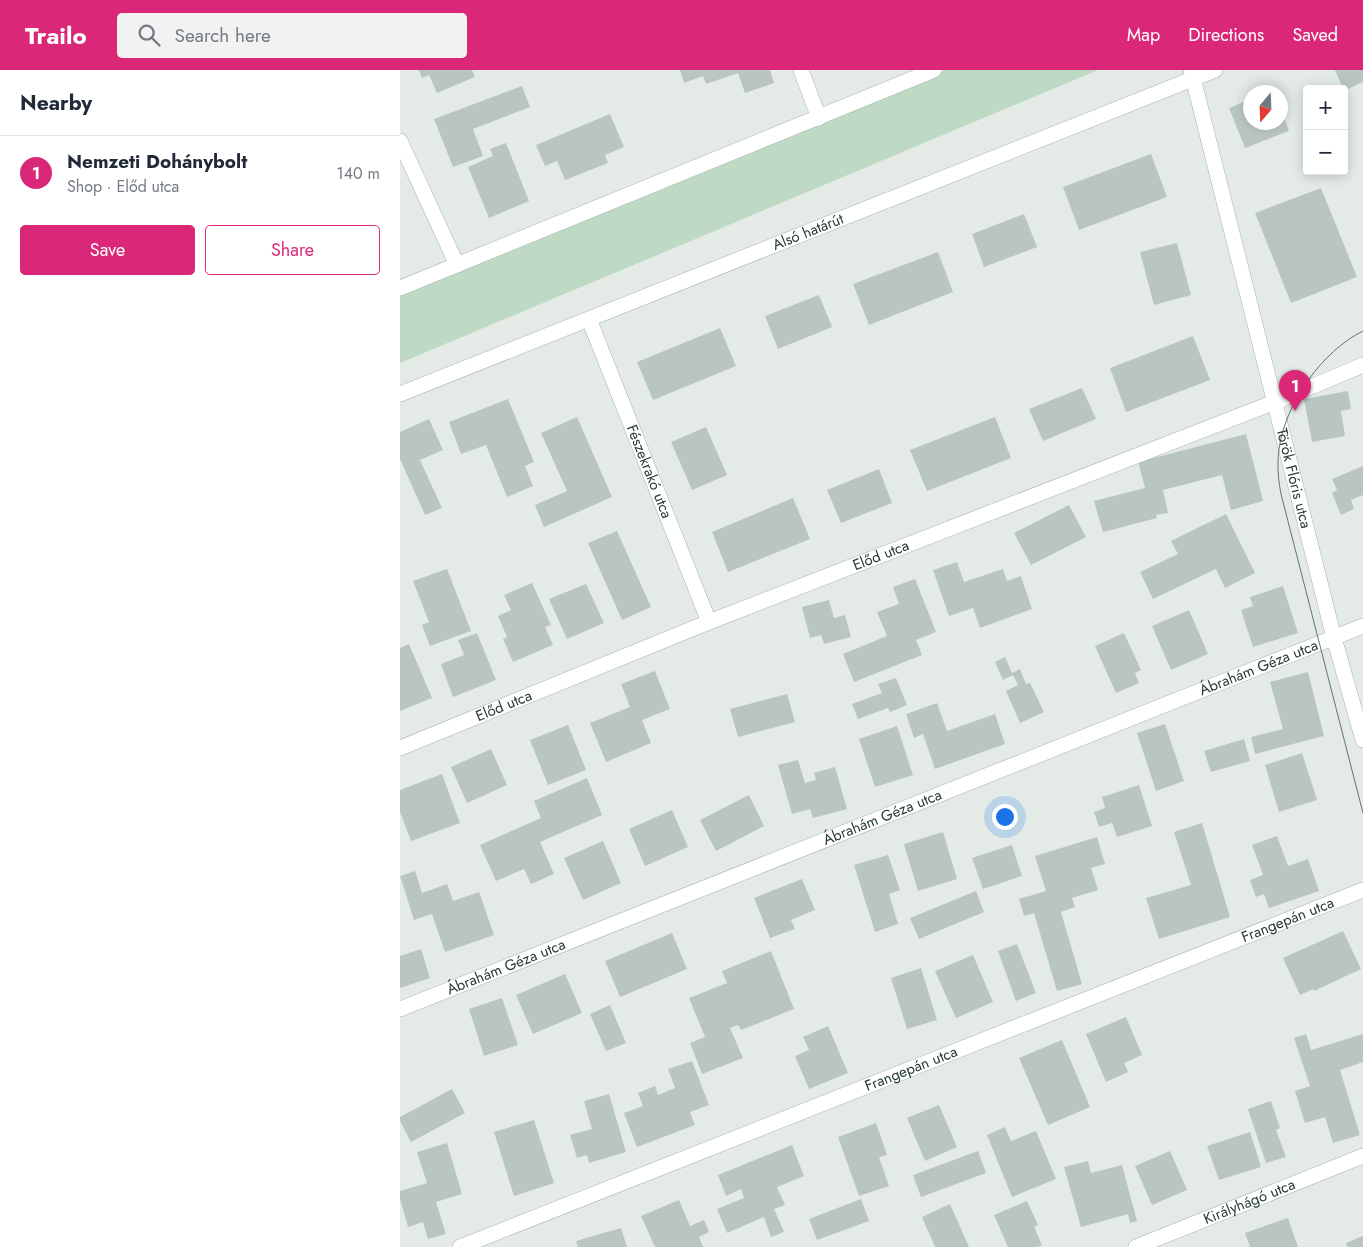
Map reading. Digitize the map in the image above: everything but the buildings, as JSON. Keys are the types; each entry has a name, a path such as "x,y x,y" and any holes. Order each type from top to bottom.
{"street":[{"path":"801,70 820,118"},
{"path":"400,288 934,70"},
{"name":"Alsó határút","path":"400,394 1192,74 1215,70"},
{"name":"Török Flóris utca","path":"1192,74 1334,638 1363,740"},
{"path":"400,141 456,265"},
{"name":"Fészekrakó utca","path":"589,319 709,622"},
{"name":"Előd utca","path":"400,748 709,622 1363,366"},
{"name":"Ábrahám Géza utca","path":"400,1009 1363,626"},
{"name":"Frangepán utca","path":"460,1247 1363,890"},
{"name":"Királyhágó utca","path":"1136,1247 1363,1156"}],"green space":[{"path":"945,70 1098,70 400,363 400,293"}],"tram line":[{"path":"1363,331 1333,352 1320,365 1297,397 1283,432 1278,466 1281,494 1363,813"}],"place":[{"name":"Nemzeti Dohánybolt","path":"1295,411"}]}
